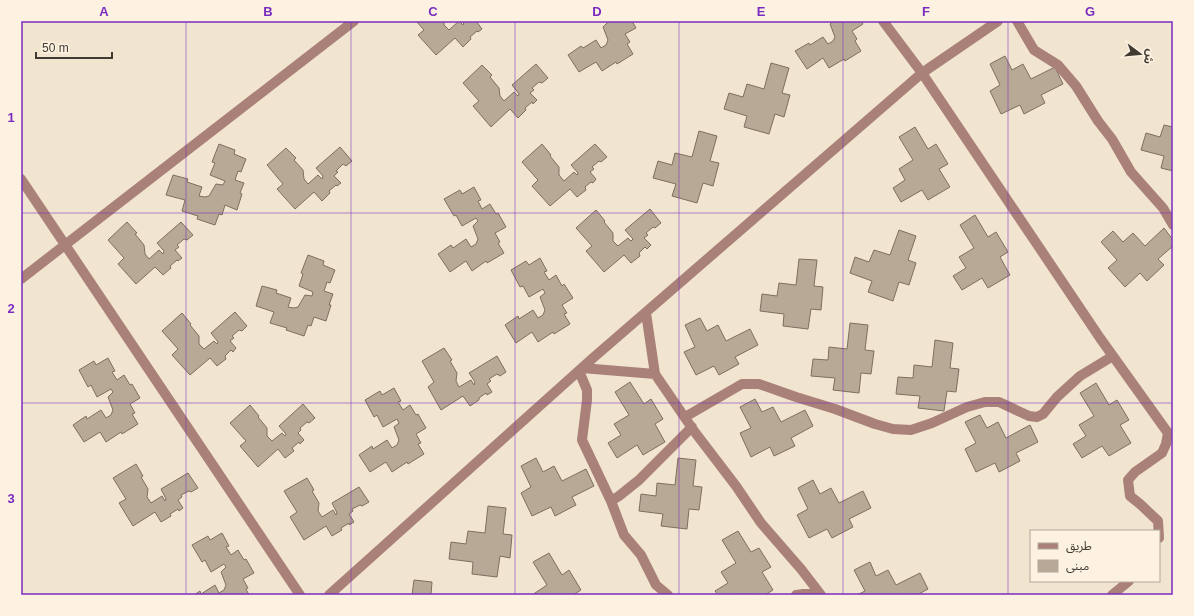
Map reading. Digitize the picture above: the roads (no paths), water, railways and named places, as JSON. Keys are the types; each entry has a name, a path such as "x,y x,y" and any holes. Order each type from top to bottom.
{"street":[{"path":"21,279 354,21"},
{"path":"883,21 922,73 1113,356 1170,431 1162,453 1135,472 1128,480 1130,496 1158,521 1159,530"},
{"path":"329,595 580,370 922,73 998,21"},
{"path":"1017,21 1034,50 1058,65 1076,86 1098,121 1112,139 1131,172 1162,208 1173,225"},
{"path":"21,179 300,595"},
{"path":"646,313 655,374 761,523 820,593"},
{"path":"685,417 742,384 759,384 796,398 835,409 893,429 911,430 932,423 967,407 985,402 999,402 1029,416 1037,417 1043,414 1057,397 1080,376 1113,356"},
{"path":"580,370 655,374"},
{"path":"580,370 587,390 582,440 611,501 624,535 641,555 656,586 668,595"},
{"path":"611,501 620,496 639,480 692,427"},
{"path":"1112,595 1128,582"},
{"path":"796,595 820,593"}]}
